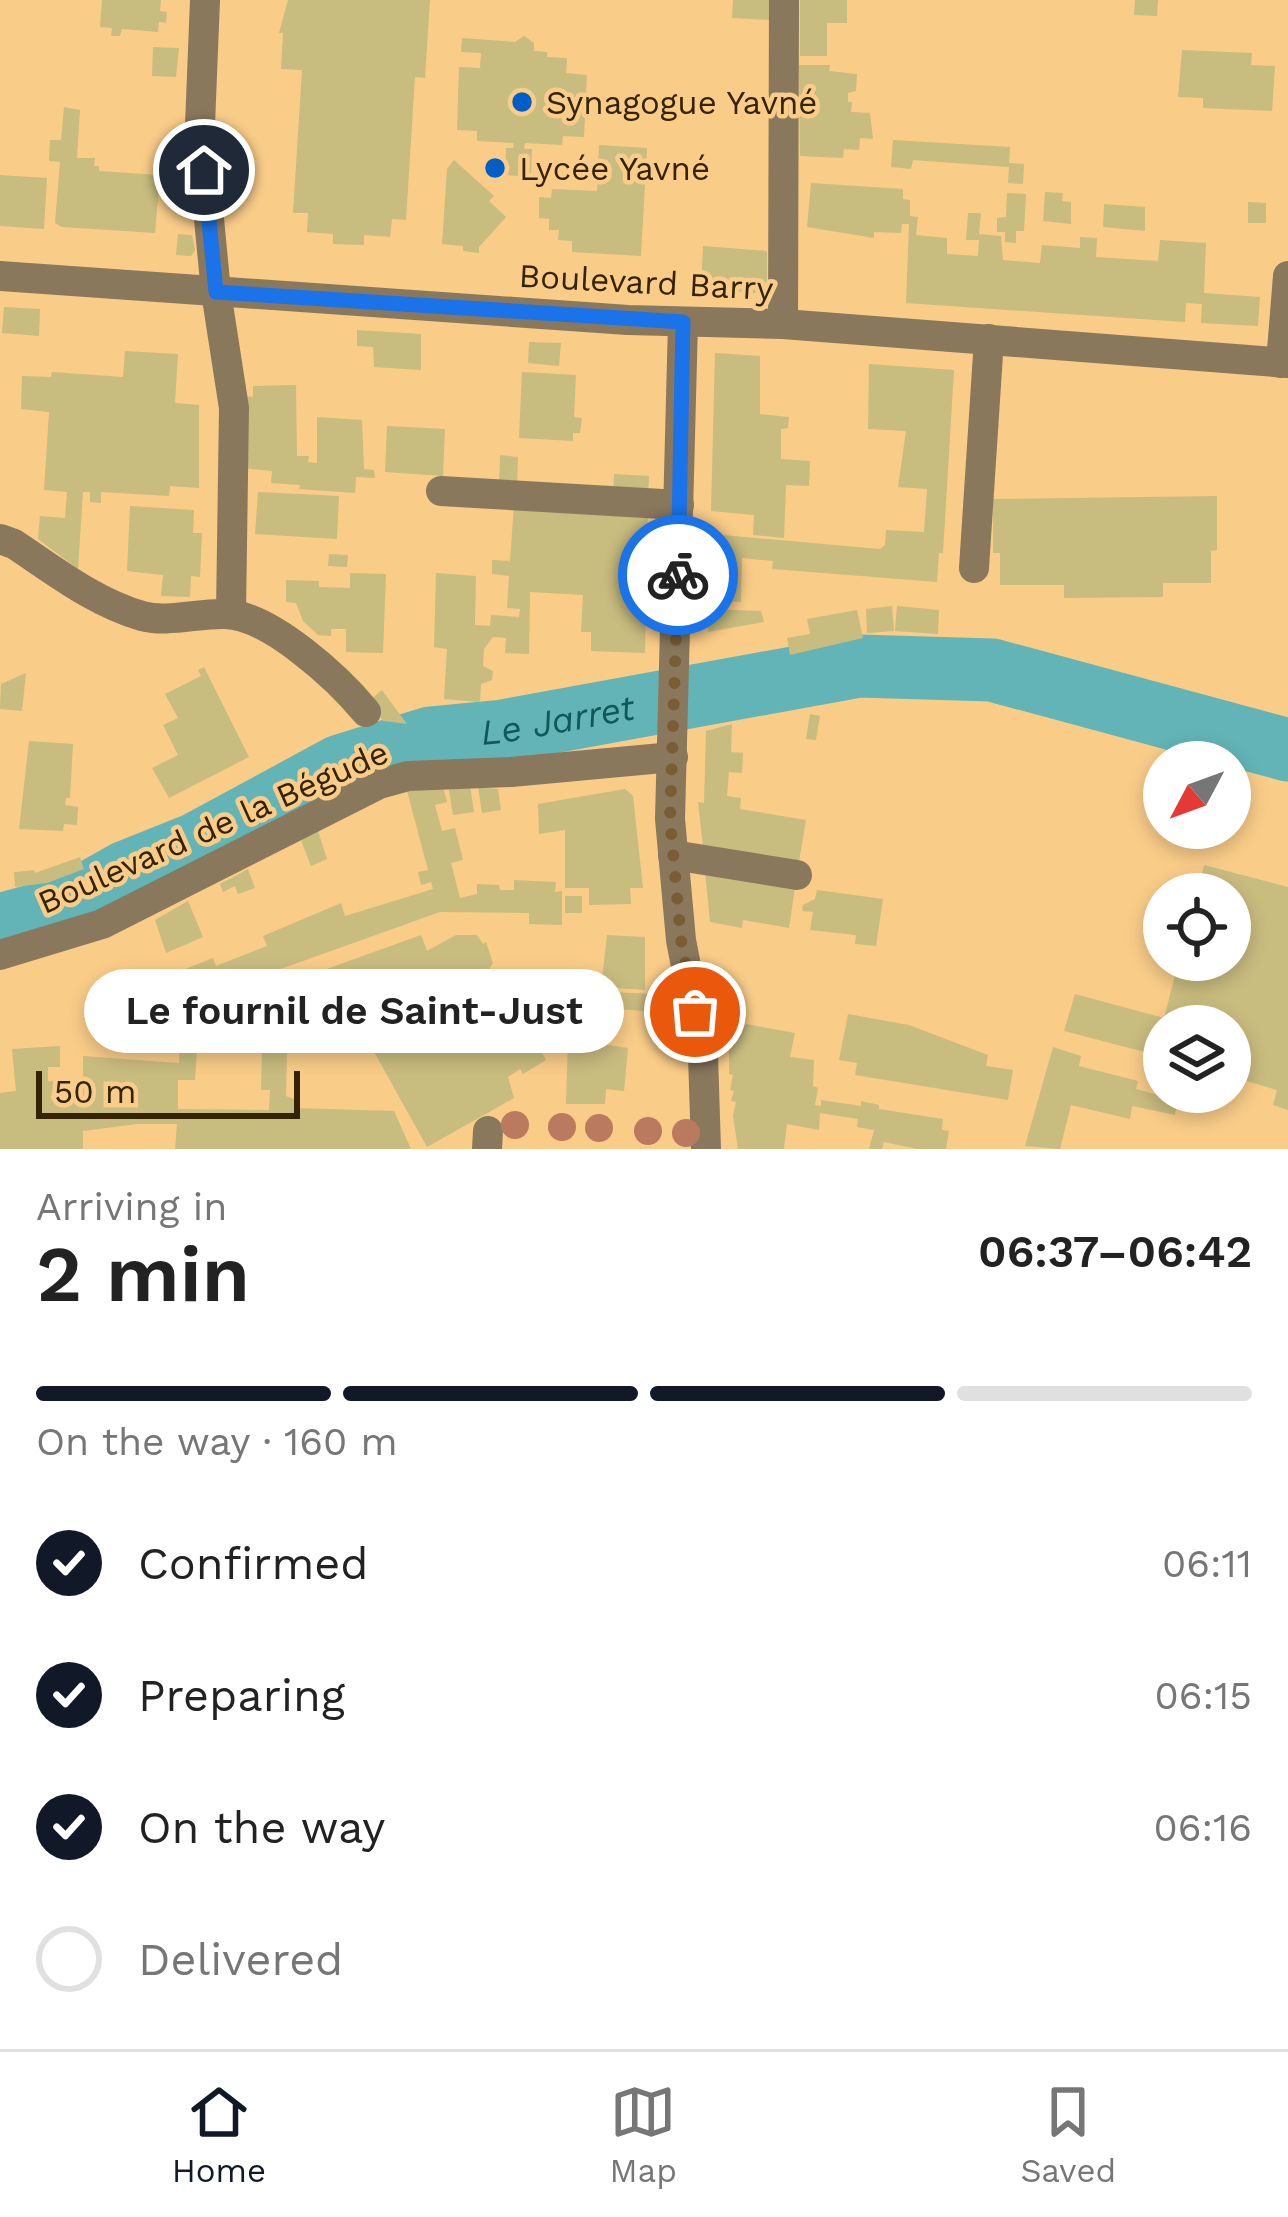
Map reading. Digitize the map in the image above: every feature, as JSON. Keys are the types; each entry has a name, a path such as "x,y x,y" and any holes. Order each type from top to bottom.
{"street":[{"path":"206,0 200,125 216,292 235,408 231,614"},
{"path":"783,324 784,0"},
{"name":"Boulevard Barry","path":"0,276 683,322 783,324 1285,363"},
{"path":"1285,363 1288,276"},
{"path":"683,322 673,855 681,940 704,1055 706,1149"},
{"path":"974,568 989,339"},
{"path":"441,491 679,505"},
{"path":"0,538 100,600 148,617 231,614 269,630 339,680 366,712"},
{"name":"Boulevard de la Bégude","path":"0,955 102,924 341,801 394,780 511,772 674,746"},
{"path":"673,855 797,875"}],"building":[{"path":"102,0 161,0 166,23 159,22 158,32 122,29 120,36 111,36 112,28 100,27"},
{"path":"288,0 430,0 425,78 415,77 406,220 392,219 390,237 364,235 364,245 333,244 333,234 307,232 308,213 293,213 302,70 281,69 283,33 279,33"},
{"path":"733,0 770,0 770,20 732,18"},
{"path":"800,0 847,0 847,23 827,23 827,56 800,56"},
{"path":"1135,0 1158,0 1157,16 1134,15"},
{"name":"Synagogue Yavné","path":"524,36 534,43 534,51 567,58 566,73 587,75 584,137 563,136 562,145 525,143 524,149 532,149 531,177 505,175 506,148 513,148 514,143 477,141 477,131 457,130 459,67 480,68 481,53 461,52 462,38 515,42"},
{"path":"153,47 179,48 176,77 152,76"},
{"path":"1182,50 1252,53 1251,65 1275,66 1272,111 1203,108 1203,98 1178,97"},
{"path":"799,65 830,65 829,71 857,74 856,91 848,93 848,102 852,102 851,112 870,113 873,139 860,138 859,150 844,149 843,158 800,156"},
{"path":"64,107 80,110 77,158 95,158 99,171 160,175 155,233 55,223 60,162 49,161 50,140 61,140"},
{"path":"893,140 1010,147 1009,163 1024,164 1023,184 1008,183 1009,167 913,160 911,169 891,167"},
{"path":"599,145 647,148 641,256 572,252 572,241 558,240 559,230 549,230 549,219 539,218 539,197 551,198 552,189 597,191"},
{"path":"454,160 494,196 489,201 506,217 479,247 479,253 442,244 447,169"},
{"path":"0,175 47,178 44,229 0,226"},
{"path":"811,183 903,189 903,199 910,200 910,216 918,217 916,235 947,238 947,254 978,256 979,240 966,240 968,213 981,213 979,234 1001,236 1003,260 1040,263 1042,245 1080,248 1080,237 1097,238 1096,257 1158,261 1160,240 1206,243 1204,293 1260,297 1258,326 1201,323 1202,304 1186,303 1185,322 906,303 909,224 902,224 901,233 874,232 874,238 807,227"},
{"path":"1045,192 1063,193 1062,201 1071,202 1071,224 1043,221"},
{"path":"1007,193 1026,194 1024,231 1016,231 1016,243 1005,242 1005,232 997,232 997,218 1006,217"},
{"path":"1248,202 1266,203 1266,223 1248,223"},
{"path":"1104,204 1145,207 1145,231 1103,227"},
{"path":"178,234 192,235 195,250 191,256 176,255"},
{"path":"703,246 767,251 767,294 701,289"},
{"path":"4,307 40,309 39,336 2,333"},
{"path":"357,330 421,334 421,370 374,367 373,347 357,346"},
{"path":"529,342 561,343 559,366 528,363"},
{"path":"125,351 178,354 175,403 199,405 199,488 170,486 169,496 101,492 101,503 90,502 90,492 83,492 78,569 38,539 40,516 65,518 67,492 44,490 49,412 21,409 22,376 51,377 52,372 123,377"},
{"path":"715,353 760,356 760,414 789,417 788,428 781,429 781,459 810,461 809,486 786,485 784,538 753,535 754,515 711,511"},
{"path":"869,364 954,370 943,553 939,553 937,582 772,569 773,561 742,558 741,602 709,601 712,534 880,549 886,530 924,532 927,489 898,487 906,431 868,429"},
{"path":"522,372 576,375 574,417 582,418 580,433 573,433 573,441 519,438"},
{"path":"296,385 297,456 309,456 308,462 317,463 317,417 362,420 364,469 374,470 375,478 356,477 355,493 271,483 272,471 242,468 244,396 253,397 253,386"},
{"path":"387,426 445,429 443,476 385,472"},
{"path":"500,455 518,457 517,488 499,487"},
{"path":"614,474 649,476 648,497 613,495"},
{"path":"258,492 339,496 337,539 255,534"},
{"path":"1217,496 1217,550 1211,551 1211,583 1163,583 1163,597 1064,598 1064,585 1000,585 1000,553 993,553 993,499"},
{"path":"514,504 648,514 645,653 591,651 591,632 581,632 583,595 530,592 529,654 505,653 506,638 493,637 484,649 483,666 493,671 492,680 481,684 480,702 444,699 447,649 434,647 436,573 476,576 475,625 490,626 491,615 519,617 520,609 507,608 509,576 492,574 492,560 510,561"},
{"path":"130,506 194,510 193,533 202,533 200,577 191,576 190,597 161,596 163,575 127,571"},
{"path":"329,554 348,555 347,567 328,566"},
{"path":"350,573 386,574 383,653 346,652 346,629 331,629 331,636 318,635 303,621 296,603 286,602 286,580 350,588"},
{"path":"892,606 894,631 867,633 866,609"},
{"path":"897,606 939,610 938,634 895,631"},
{"path":"709,609 761,611 764,622 708,632"},
{"path":"857,610 863,638 790,655 787,638 810,634 807,619"},
{"path":"204,667 249,757 169,798 152,768 178,755 163,725 178,718 165,694 201,676 198,670"},
{"path":"26,673 22,711 0,709 1,684"},
{"path":"382,690 407,724 383,721 369,701"},
{"path":"810,714 820,716 816,740 806,739"},
{"path":"732,724 731,752 743,753 742,773 729,772 727,796 741,798 740,809 806,820 799,862 703,847 698,802 704,803 706,731"},
{"path":"29,741 73,744 70,798 65,805 78,807 77,825 64,824 63,831 19,829"},
{"path":"442,783 447,802 435,805 442,831 455,828 463,860 451,863 460,898 477,894 477,884 514,890 514,880 556,882 555,892 562,891 562,925 529,924 529,913 440,912 183,1004 173,974 213,958 216,966 267,946 263,936 341,903 345,916 433,889 431,882 421,885 418,872 428,870 406,787"},
{"path":"448,784 470,786 474,812 453,815"},
{"path":"478,787 498,789 501,810 482,813"},
{"path":"625,789 633,796 643,888 630,888 631,904 589,905 589,888 565,888 565,830 539,834 538,804"},
{"path":"318,831 327,859 311,866 301,840"},
{"path":"80,857 84,869 47,883 15,887 14,872 35,873"},
{"path":"1204,865 1235,873 1202,873"},
{"path":"248,869 255,888 238,894 235,886 223,892 220,884"},
{"path":"705,871 795,888 789,928 743,920 742,928 710,922"},
{"path":"1251,877 1288,887 1288,1110 1273,1105 1277,1090 1251,1082 1251,1005 1167,1005 1174,981 1251,981"},
{"path":"817,890 883,899 876,946 855,944 856,935 810,930 813,912 802,911 803,905 815,899"},
{"path":"565,896 582,896 582,913 565,913"},
{"path":"188,901 203,937 166,953 155,920"},
{"path":"421,935 427,951 456,935 477,935 486,942 493,963 481,982 462,993 491,1047 502,1040 499,1037 537,1015 554,1044 541,1051 546,1060 508,1077 514,1098 427,1147 343,996 288,1013 286,1096 294,1099 295,1108 394,1111 411,1149 175,1149 177,1124 137,1124 83,1131 83,1149 0,1149 0,1093 16,1091 12,1049 60,1046 60,1067 48,1067 48,1081 57,1081 57,1099 83,1098 83,1056 179,1063 181,1021 194,1016 193,1036 198,1036 195,1080 178,1080 178,1109 269,1110 270,1090 261,1090 262,1049 251,1048 252,996"},
{"path":"607,935 645,937 645,990 601,987"},
{"path":"570,975 595,976 594,1043 628,1048 624,1091 606,1089 605,1104 566,1104"},
{"path":"609,992 656,994 657,1012 617,1009 618,1000 608,998"},
{"path":"1075,994 1143,1012 1143,1052 1064,1031"},
{"path":"848,1014 909,1025 988,1055 986,1066 1013,1070 1008,1100 855,1075 857,1063 839,1060"},
{"path":"729,1021 795,1033 790,1057 814,1060 815,1105 821,1106 821,1100 861,1106 861,1101 879,1105 879,1109 943,1119 942,1130 949,1131 946,1149 884,1142 882,1149 869,1149 874,1130 857,1127 858,1119 820,1113 819,1130 787,1124 784,1149 738,1149 736,1102 731,1101 734,1091 730,1090 733,1075 729,1074 725,1045"},
{"path":"1053,1047 1081,1056 1079,1066 1138,1081 1143,1108 1132,1106 1130,1119 1071,1105 1060,1149 1025,1146"}],"waterway":[{"name":"Le Jarret","path":"0,925 62,908 126,872 196,844 340,766 430,738 503,731 859,666 992,670 1288,750"}],"way so far":[{"path":"678,575 670,819 681,940 695,1012"}],"place":[{"name":"Synagogue Yavné","path":"522,102"},
{"name":"Lycée Yavné","path":"495,168"},
{"name":"Le fournil de Saint-Just","path":"695,1012"}],"route":[{"path":"204,170 216,292 683,322 678,575"}]}
